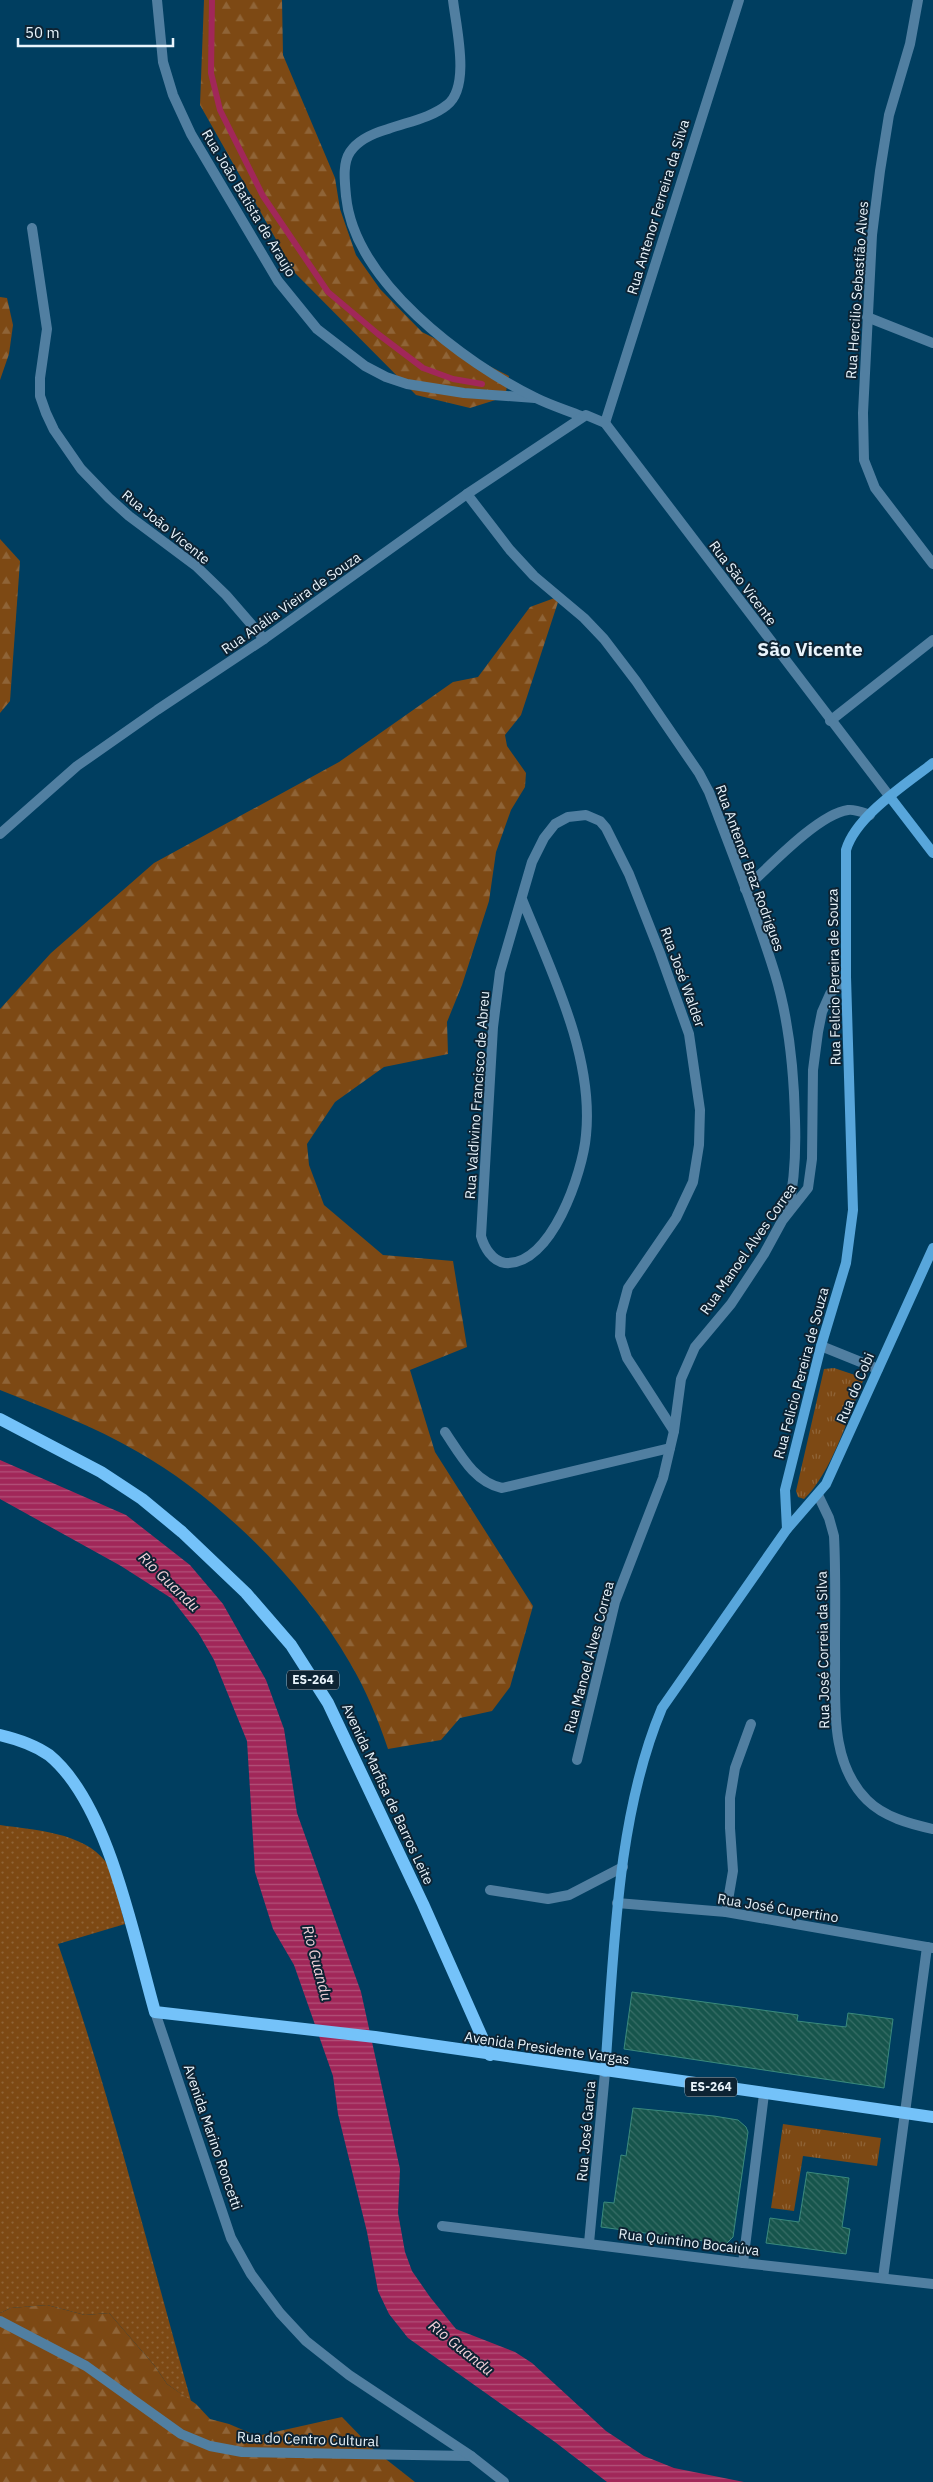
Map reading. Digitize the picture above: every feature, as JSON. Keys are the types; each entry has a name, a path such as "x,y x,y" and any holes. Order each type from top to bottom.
{"main road":[{"name":"Rua Felicio Pereira de Souza","path":"787,1529 785,1490 821,1346 846,1263 853,1210 846,977 846,850 853,835 870,815 933,763"},
{"name":"Rua São Vicente","path":"890,797 933,853"},
{"name":"Rua do Cobi","path":"787,1529 818,1495 836,1465 933,1248"},
{"name":"Avenida Marfisa de Barros Leite","path":"0,1419 101,1472 142,1499 182,1532 246,1593 291,1645 328,1703 423,1904 490,2055"},
{"path":"617,1903 641,1766 648,1739 662,1708 787,1529"},
{"name":"Avenida Marino Roncetti","path":"0,1735 34,1746 48,1755 66,1772 83,1795 110,1856 155,2012"},
{"name":"Rua José Garcia","path":"605,2072 617,1903"},
{"name":"Avenida Presidente Vargas","path":"155,2012 375,2038 933,2117"}],"street":[{"name":"Rua João Batista de Araujo","path":"157,0 163,62 172,95 190,134 278,281 317,329 365,366 386,377 408,384 464,393 535,398"},
{"path":"453,0 460,65 460,80 454,97 448,105 437,112 373,134 350,151 345,166 348,214 356,238 366,256 409,308 443,338 483,366 535,398 581,416 590,415 605,423"},
{"name":"Rua Antenor Ferreira da Silva","path":"605,423 739,0"},
{"name":"Rua Hercilio Sebastião Alves","path":"918,0 910,44 888,114 872,235 863,413 864,460 875,488 933,564"},
{"name":"Rua João Vicente","path":"32,228 47,329 40,378 40,396 54,430 81,469 109,498 129,516 196,566 226,595 264,639"},
{"path":"867,317 933,343"},
{"name":"Rua Anália Vieira de Souza","path":"0,834 77,766 264,639 467,494 581,416"},
{"name":"Rua São Vicente","path":"605,423 830,721 890,797"},
{"name":"Rua Antenor Braz Rodrigues","path":"467,494 510,550 534,576 584,618 604,639 636,681 699,773 709,792 775,974 788,1041 794,1095 795,1173 787,1214"},
{"path":"830,721 933,640"},
{"path":"745,889 790,847 826,819 850,809 870,815"},
{"name":"Rua José Walder","path":"522,899 532,862 544,838 555,824 577,814 600,821 606,828 629,874 689,1034 700,1110 699,1145 693,1182 676,1218 628,1288 621,1314 620,1336 627,1358 674,1430"},
{"name":"Rua Valdivino Francisco de Abreu","path":"522,899 554,978 578,1048 586,1098 586,1136 577,1178 567,1208 537,1250 519,1262 501,1262 490,1255 483,1245 481,1236 493,1027 500,972 522,899"},
{"name":"Rua Manoel Alves Correa","path":"576,1760 615,1602 663,1478 674,1430 681,1379 695,1347 746,1281 787,1214 803,1195 811,1176 813,1070 822,1012 830,994 846,977"},
{"path":"821,1346 878,1369"},
{"path":"445,1432 473,1472 483,1480 502,1488 670,1448"},
{"name":"Rua José Correia da Silva","path":"818,1495 829,1518 834,1536 834,1704 838,1738 845,1763 867,1800 895,1817 911,1824 933,1829"},
{"path":"726,1912 733,1872 730,1798 735,1768 751,1724"},
{"path":"490,1890 548,1899 555,1898 569,1895 623,1866"},
{"name":"Rua José Cupertino","path":"617,1903 726,1912 930,1947"},
{"path":"883,2278 930,1947"},
{"name":"Avenida Marino Roncetti","path":"155,2012 232,2238 251,2274 280,2313 306,2341 349,2375 471,2456 504,2482"},
{"name":"Rua José Garcia","path":"589,2243 605,2072"},
{"path":"743,2263 764,2094"},
{"name":"Rua Quintino Bocaiúva","path":"442,2226 933,2284"},
{"name":"Rua do Centro Cultural","path":"0,2321 86,2366 181,2434 210,2446 242,2452 471,2456"}],"green space":[{"path":"204,0 282,0 283,55 335,178 340,209 356,255 380,289 422,332 509,376 505,397 470,408 416,395 295,273 200,105"},
{"path":"0,297 7,298 13,325 9,354 0,380"},
{"path":"0,539 20,561 10,701 0,713"},
{"path":"560,596 521,715 505,735 507,746 526,773 525,787 511,810 496,852 489,901 462,985 447,1022 448,1054 384,1067 335,1102 307,1144 309,1165 324,1205 383,1255 453,1261 467,1347 410,1370 435,1452 533,1606 510,1687 492,1711 460,1718 441,1740 388,1749 376,1716 361,1684 331,1632 284,1572 228,1517 199,1493 138,1452 70,1418 0,1390 0,1009 51,953 154,863 339,762 453,682 478,677 530,607"},
{"path":"834,1368 855,1375 863,1381 831,1460 814,1488 804,1499 798,1497 796,1491 824,1369"},
{"path":"0,1825 42,1831 71,1838 85,1844 96,1852 109,1867 125,1924 58,1944 112,2114 191,2401 167,2384 154,2365 109,2313 85,2315 47,2305 11,2308 0,2313"},
{"path":"783,2124 881,2138 877,2166 803,2156 794,2211 771,2208"},
{"path":"47,2305 85,2315 109,2313 154,2365 167,2384 196,2404 210,2419 229,2424 257,2436 342,2417 373,2449 415,2482 0,2482 0,2313 11,2308"}],"water":[{"name":"Rio Guandu","path":"0,1460 126,1515 190,1565 223,1604 266,1680 284,1729 297,1813 361,1992 400,2169 398,2213 405,2252 412,2271 430,2297 456,2329 515,2352 532,2363 606,2431 644,2456 674,2468 744,2482 607,2482 555,2442 408,2338 389,2314 378,2291 367,2232 338,2114 333,2076 294,1965 273,1929 255,1872 247,1741 214,1660 199,1634 171,1598 121,1566 0,1499"}],"building":[{"path":"632,1992 798,2015 797,2021 846,2027 848,2013 893,2019 884,2088 624,2049"},
{"path":"633,2108 738,2120 746,2127 748,2132 733,2237 726,2244 601,2227 604,2202 614,2203 621,2155 626,2156"},
{"path":"807,2172 849,2178 842,2227 850,2229 846,2254 766,2243 770,2218 799,2222"}],"waterway":[{"path":"212,0 211,73 220,110 263,196 328,292 378,334 423,368 453,379 482,384"}],"district":[{"name":"São Vicente","path":"810,649"}]}
